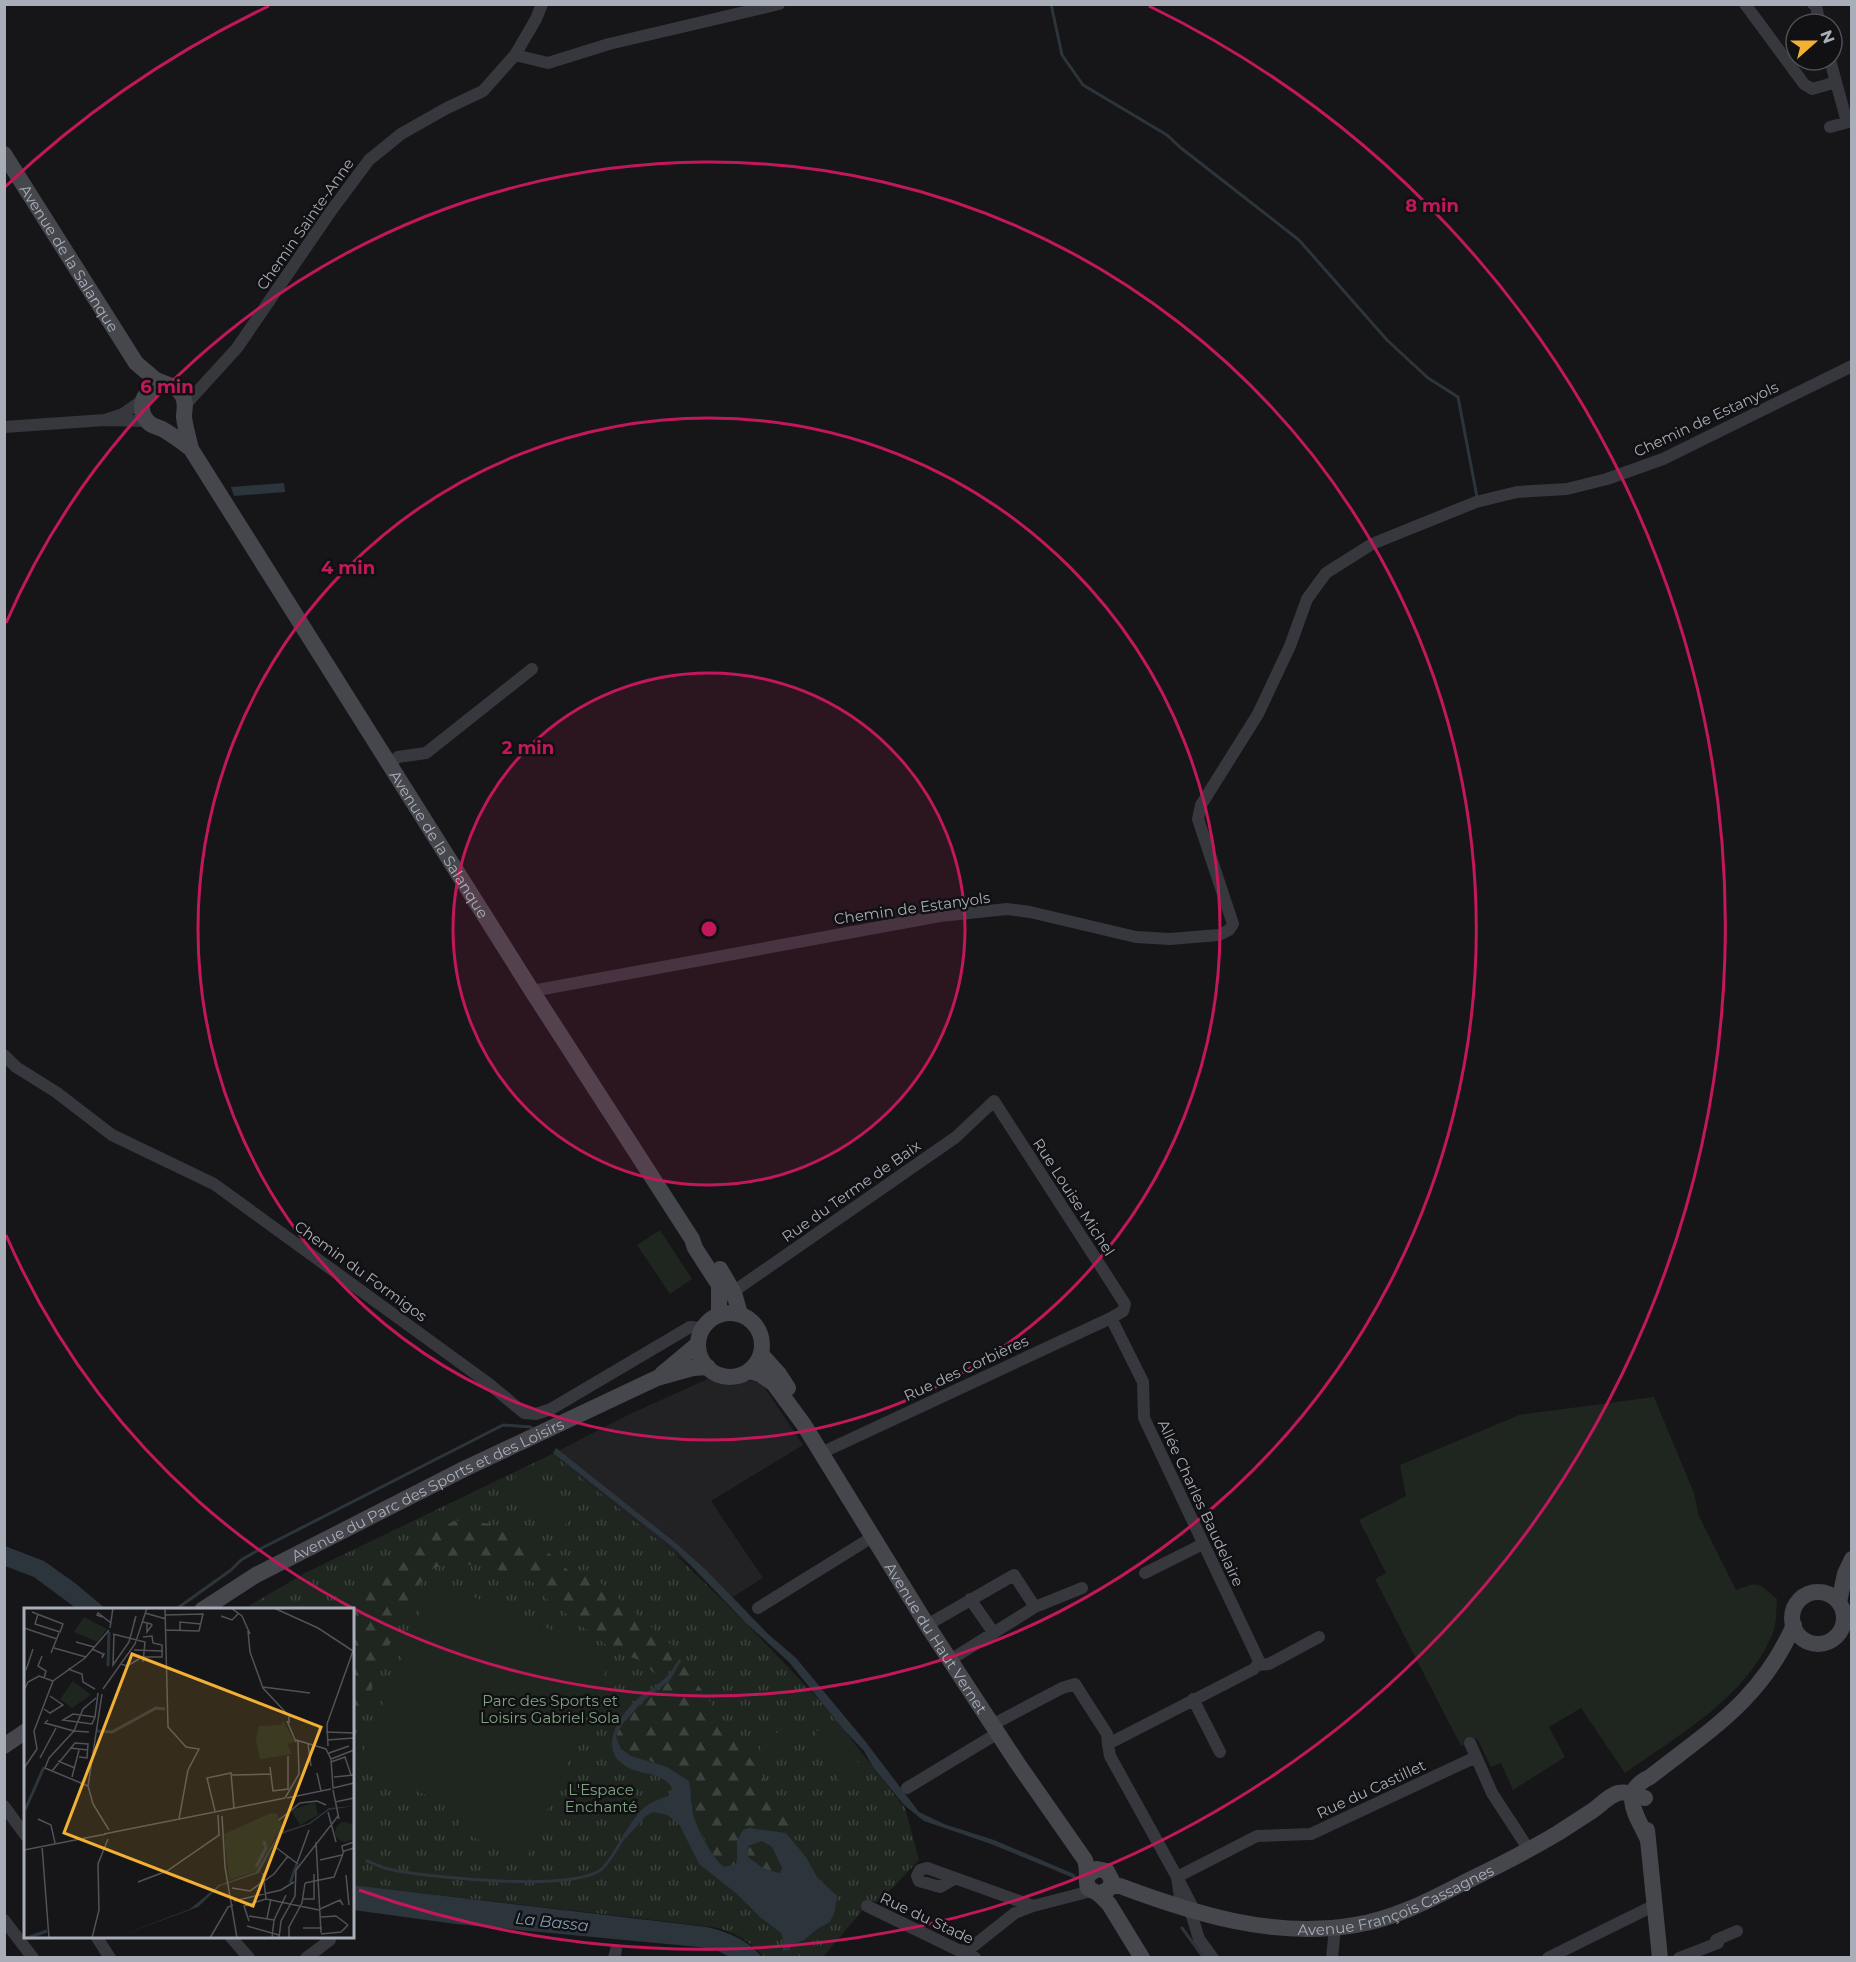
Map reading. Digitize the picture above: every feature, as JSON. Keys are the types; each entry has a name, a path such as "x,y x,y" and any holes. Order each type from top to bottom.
{"main road":[{"name":"Avenue de la Salanque","path":"4,154 136,363 156,380 170,385"},
{"name":"Avenue de la Salanque","path":"136,363 143,399"},
{"path":"170,385 184,397 191,449 155,425 142,408 143,399 153,387 170,385"},
{"path":"155,425 175,425 185,410"},
{"name":"Avenue de la Salanque","path":"191,449 532,991 692,1239 701,1244 714,1260 724,1302"},
{"path":"724,1302 730,1313 740,1314 756,1326 762,1344 761,1354 756,1363 749,1371 739,1376 718,1374 702,1360 701,1336 724,1302"},
{"name":"Avenue du Parc des Sports et des Loisirs","path":"657,1378 701,1336"},
{"name":"Avenue du Haut Vernet","path":"761,1354 784,1381 804,1425"},
{"name":"Avenue du Parc des Sports et des Loisirs","path":"205,1608 256,1575 464,1469 657,1378 693,1368 708,1367"},
{"name":"Avenue du Haut Vernet","path":"749,1371 760,1374 774,1384 804,1425 995,1729 1074,1847 1083,1852 1097,1887 1142,1958"},
{"path":"1832,1597 1848,1567"},
{"path":"1660,1958 1648,1839 1636,1802 1650,1777 1729,1716 1766,1676 1783,1649 1794,1625 1793,1614 1797,1603 1814,1592 1832,1597 1843,1611 1844,1621 1841,1630 1826,1643 1816,1644 1804,1639 1794,1625"},
{"path":"1783,1649 1804,1639"},
{"path":"4,1746 24,1732"},
{"name":"Avenue François Cassagnes","path":"1097,1887 1173,1899 1207,1916 1289,1930 1335,1928 1383,1919 1432,1899 1529,1850 1594,1809 1605,1799 1620,1792 1636,1802"},
{"name":"Avenue François Cassagnes","path":"1594,1809 1621,1799 1636,1802"}],"street":[{"name":"Chemin Sainte-Anne","path":"185,410 207,380 237,348 369,160 401,134 445,108 483,91 515,55 542,4"},
{"path":"515,55 548,63 609,44 779,4"},
{"path":"1745,4 1804,84 1812,89 1830,84 1835,79"},
{"path":"1830,126 1849,122 1833,72"},
{"name":"Chemin de Estanyols","path":"532,991 940,916 1007,909 1030,912 1136,937 1170,939 1219,935 1229,930 1233,924 1198,819 1201,805 1258,714 1290,646 1307,599 1326,573 1372,544 1476,502 1517,492 1567,489 1607,479 1663,459 1851,366"},
{"path":"170,385 191,387 207,380"},
{"path":"105,420 123,414 143,399"},
{"path":"4,427 105,420 155,425"},
{"path":"389,764 398,757 426,753 532,669"},
{"name":"Chemin du Formigos","path":"4,1055 16,1067 56,1092 112,1135 214,1184 468,1369 524,1413 537,1414 550,1409 690,1327 701,1336"},
{"name":"Rue du Terme de Baix","path":"724,1302 956,1137 994,1101"},
{"name":"Rue Louise Michel","path":"994,1101 1125,1304 1123,1311"},
{"name":"Rue des Corbières","path":"821,1453 1123,1311"},
{"name":"Allée Charles Baudelaire","path":"1111,1318 1143,1382 1144,1418 1259,1661 1257,1665"},
{"path":"758,1608 874,1536"},
{"path":"1145,1573 1203,1544"},
{"path":"927,1624 1014,1575 1035,1607"},
{"path":"950,1660 1035,1607 1082,1588"},
{"path":"970,1599 993,1632"},
{"path":"1108,1744 1254,1669 1257,1665 1269,1664 1319,1637"},
{"path":"907,1788 995,1729 1062,1688 1075,1684 1107,1734 1110,1756 1177,1877 1199,1939 1214,1958"},
{"path":"1193,1699 1220,1752"},
{"path":"1470,1743 1492,1793 1529,1850"},
{"name":"Rue du Castillet","path":"1177,1877 1257,1836 1311,1834 1476,1757"},
{"path":"4,1806 24,1833"},
{"path":"954,1879 1033,1906"},
{"path":"971,1954 1015,1913 1097,1887"},
{"path":"1548,1958 1655,1905"},
{"name":"Rue du Stade","path":"867,1906 958,1950 971,1954"},
{"path":"4,1920 33,1958"},
{"path":"1332,1958 1335,1928"},
{"path":"1679,1958 1718,1943 1716,1940 1737,1931"},
{"path":"97,1938 110,1958"},
{"path":"232,1938 249,1958"},
{"path":"306,1958 330,1940"}],"shaded area":[{"path":"712,1377 761,1382 803,1445 711,1501 763,1578 733,1597 673,1552 552,1454 628,1415"}],"green space":[{"path":"660,1230 692,1279 670,1294 637,1245"},
{"path":"1654,1397 1694,1493 1699,1516 1736,1590 1754,1584 1762,1586 1777,1599 1774,1631 1760,1658 1728,1697 1688,1730 1625,1773 1581,1708 1549,1727 1565,1757 1513,1790 1501,1763 1491,1767 1477,1738 1461,1746 1375,1579 1386,1573 1359,1520 1406,1496 1400,1465 1519,1415"},
{"name":"Parc des Sports et Loisirs Gabriel Sola","path":"552,1454 673,1552 746,1623 826,1707 905,1808 919,1860 880,1901 869,1903 822,1958 764,1957 741,1938 713,1927 354,1885 354,1608 245,1608 305,1573"},
{"path":"520,1472 573,1515 558,1533 506,1488"},
{"path":"455,1521 489,1524 532,1541 570,1572 586,1570 683,1655 661,1679 639,1660 613,1650 542,1595 533,1582 484,1565 446,1564 424,1575 379,1663 354,1740 354,1608 345,1608 344,1599 438,1528"},
{"path":"433,1580 545,1627 611,1659 526,1860 457,1830 465,1811 357,1767"},
{"path":"681,1661 796,1823 786,1833 759,1829 734,1865 724,1867 712,1856 692,1812 692,1789 655,1763 623,1751 617,1738 625,1719 669,1681"},
{"path":"786,1727 794,1733 797,1743 770,1761 768,1760 761,1752 760,1745"},
{"path":"828,1727 864,1770 865,1781 857,1789 849,1790 842,1785 815,1742 817,1731"},
{"path":"762,1841 772,1847 782,1869 780,1873 763,1868 753,1862 750,1857 748,1846"}],"water":[{"path":"284,483 285,492 234,496 231,487"},
{"path":"556,1448 677,1544 706,1570 768,1634 796,1658 865,1741 919,1812 944,1824 994,1840 1074,1874 1076,1879 991,1844 924,1821 904,1805 873,1767 864,1751 789,1662 746,1623 675,1549 553,1453"},
{"path":"5,1546 44,1561 105,1608 76,1608 34,1577 5,1566"},
{"path":"679,1659 681,1661 670,1680 642,1702 621,1726 616,1736 620,1748 631,1756 667,1767 689,1781 696,1823 709,1849 724,1867 736,1864 737,1841 743,1830 749,1828 786,1833 806,1857 817,1877 837,1896 835,1911 830,1922 804,1940 790,1946 790,1950 783,1951 781,1933 699,1864 679,1824 667,1815 653,1812 646,1816 625,1839 623,1835 646,1806 668,1796 672,1788 663,1779 633,1770 617,1759 612,1740 615,1730 620,1719 635,1701 665,1679","holes":["762,1841 772,1847 782,1868 780,1873 764,1869 748,1857 748,1846"]},
{"name":"La Bassa","path":"354,1885 707,1927 737,1938 762,1957 730,1957 714,1949 699,1947 456,1924 354,1910"}],"waterway":[{"path":"1051,4 1062,55 1083,85 1167,135 1299,240 1387,340 1428,378 1458,397 1477,497"},
{"path":"178,1608 231,1570 241,1560 262,1548 503,1425 531,1427"},
{"path":"367,1861 383,1868 467,1879 530,1882 559,1880 583,1877 599,1871 624,1837"},
{"path":"1182,1928 1204,1958"}],"park label":[{"name":"L'Espace Enchanté","path":"601,1798"}]}
